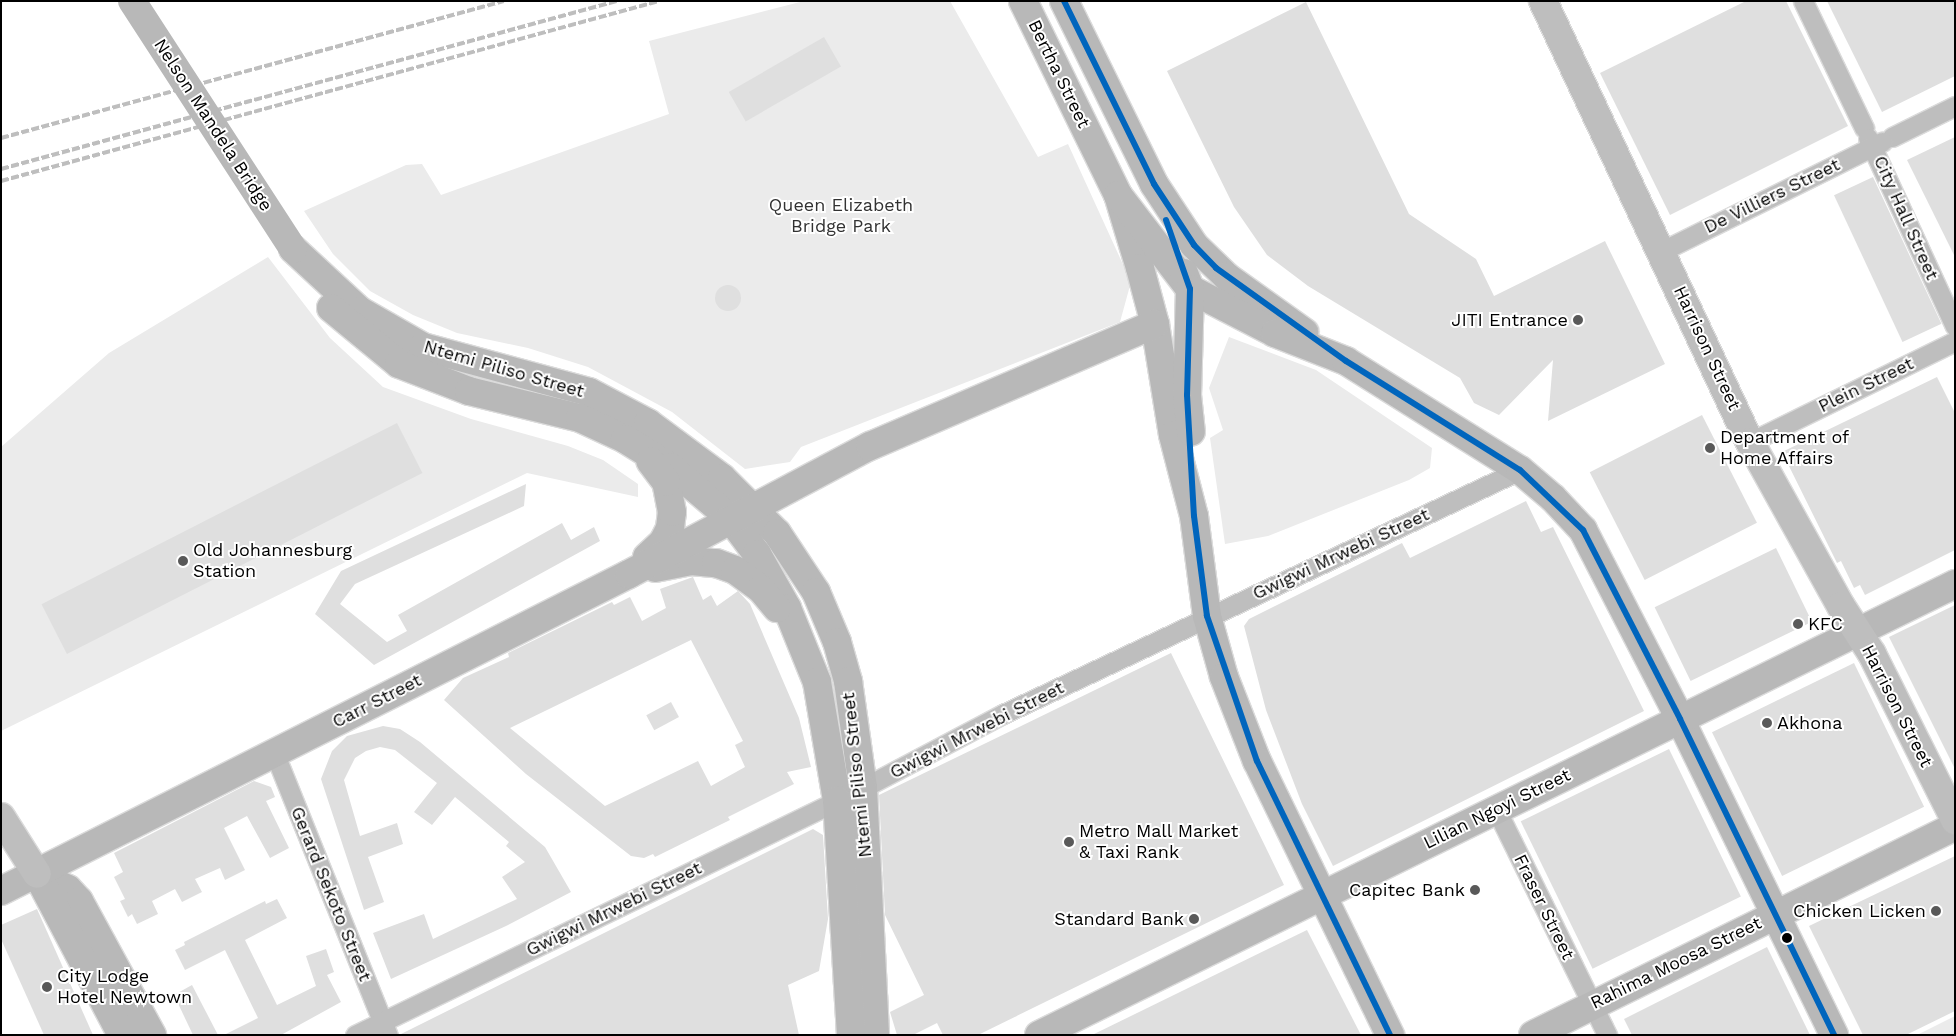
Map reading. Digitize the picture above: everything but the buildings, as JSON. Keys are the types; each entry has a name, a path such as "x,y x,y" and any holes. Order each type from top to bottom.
{"main road":[{"name":"Harrison Street","path":"1543,1 1750,442 1858,631 1955,820"},
{"path":"1,818 37,874"}],"street":[{"name":"Nelson Mandela Bridge","path":"132,1 294,250"},
{"name":"Bertha Street","path":"1023,1 1118,195"},
{"path":"1064,1 1154,184 1194,245 1216,268 1346,361 1520,470 1553,498 1583,530 1680,719 1834,1035"},
{"name":"City Hall Street","path":"1803,1 1876,138 1955,326"},
{"name":"De Villiers Street","path":"1662,251 1876,138 1955,106"},
{"path":"1154,184 1190,289 1187,395 1194,516 1207,616 1224,677 1256,761 1320,896 1390,1035"},
{"path":"1118,195 1190,289 1275,333 1346,361"},
{"path":"1118,195 1155,324 1173,435 1194,516"},
{"name":"Ntemi Piliso Street","path":"294,250 300,270 312,288 348,326 399,364 469,390 580,418 626,439 741,513 777,533 816,592 837,642 848,681 863,788 875,1035"},
{"name":"Ntemi Piliso Street","path":"294,250 360,311 424,348 589,392 648,423 722,478 741,513 757,554 798,631 817,682 837,800 851,1035"},
{"name":"Carr Street","path":"1,891 629,574 870,446 1155,324"},
{"name":"Plein Street","path":"1750,442 1955,341"},
{"path":"626,439 656,467 666,482 672,512 670,528 663,542 629,574"},
{"name":"Gwigwi Mrwebi Street","path":"355,1035 385,1028 863,788 1003,714 1207,616 1520,470"},
{"path":"629,574 691,560 722,565 735,570 761,589 798,631"},
{"name":"Lilian Ngoyi Street","path":"1039,1035 1955,584"},
{"name":"Gerard Sekoto Street","path":"274,752 385,1028"},
{"name":"Fraser Street","path":"1496,809 1607,1035"},
{"name":"Rahima Moosa Street","path":"1533,1035 1955,826"},
{"path":"37,874 122,1035"},
{"path":"37,874 68,889 79,901 152,1035"}],"green space":[{"name":"Queen Elizabeth Bridge Park","path":"804,1 950,1 1038,157 1068,144 1131,282 1120,322 801,447 790,462 745,469 672,412 588,367 528,348 457,333 413,315 370,291 333,254 304,211 406,165 422,164 441,195 669,114 649,41"},
{"path":"268,257 330,338 383,387 471,419 568,446 603,460 638,484 638,497 527,473 1,731 1,447 109,353"},
{"path":"1229,337 1316,370 1432,448 1430,468 1409,480 1268,536 1225,544 1210,438 1223,430 1209,388"},
{"path":"1955,1016 1955,1035 1917,1035"}],"railway":[{"path":"1,138 504,1"},
{"path":"1,169 617,1"},
{"path":"1,181 659,1"}],"transit line":[{"path":"1064,1 1154,184 1194,245 1216,268 1346,361 1520,470 1583,530 1680,719 1834,1035"},
{"path":"1166,220 1190,289 1187,395 1194,516 1207,616 1257,761 1390,1035"}],"place":[{"name":"JITI Entrance","path":"1578,320"},
{"name":"Department of Home Affairs","path":"1710,448"},
{"name":"Old Johannesburg Station","path":"183,561"},
{"name":"KFC","path":"1798,624"},
{"name":"Akhona","path":"1767,723"},
{"name":"Metro Mall Market & Taxi Rank","path":"1069,842"},
{"name":"Capitec Bank","path":"1475,890"},
{"name":"Chicken Licken","path":"1936,911"},
{"name":"Standard Bank","path":"1194,919"},
{"name":"City Lodge Hotel Newtown","path":"47,987"}]}
